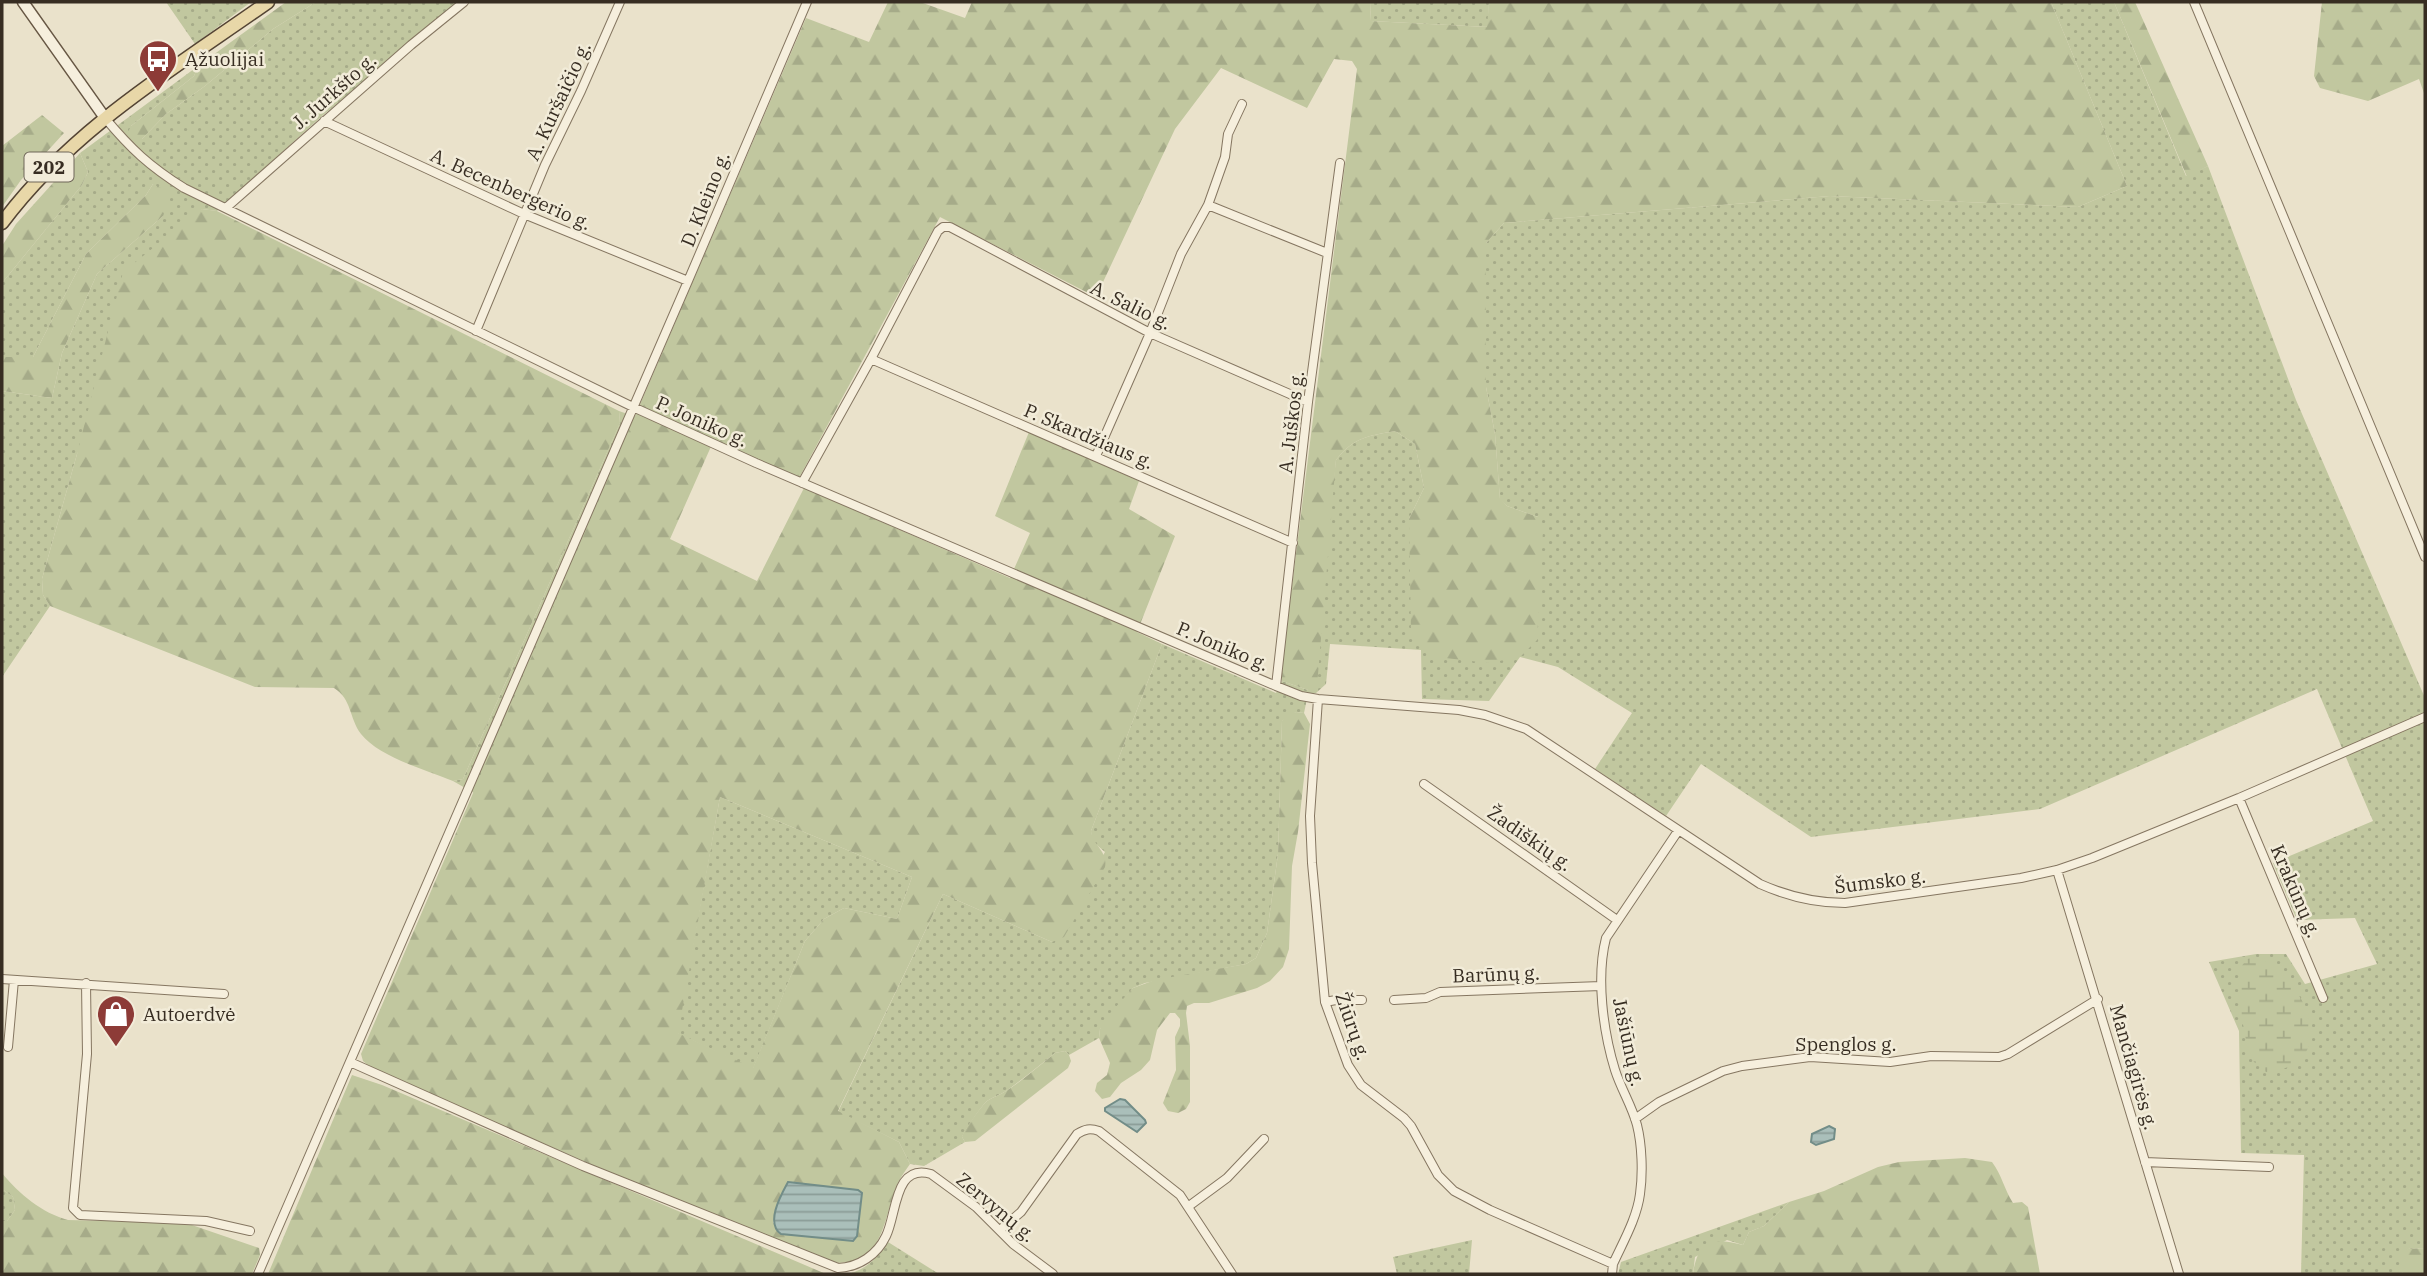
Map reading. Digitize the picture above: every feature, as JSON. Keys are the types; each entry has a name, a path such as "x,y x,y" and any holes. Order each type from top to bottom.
{"main road":[{"path":"23,2 105,118"},
{"name":"202","path":"2,223 49,167 105,118 268,2"}],"street":[{"name":"J. Jurkšto g.","path":"227,207 411,45 464,2"},
{"name":"A. Kuršaičio g.","path":"476,331 524,214 620,2"},
{"name":"D. Kleino g.","path":"258,1274 807,2"},
{"path":"2194,2 2425,557"},
{"path":"1096,456 1181,254 1208,205 1225,157 1228,134 1242,104"},
{"name":"P. Joniko g.","path":"105,118 132,150 154,170 201,196 633,407 802,483 1276,686 1301,696 1318,699"},
{"name":"A. Becenbergerio g.","path":"324,121 524,214 688,281"},
{"name":"A. Juškos g.","path":"1276,686 1308,402 1340,163"},
{"path":"1208,205 1327,253"},
{"name":"A. Salio g.","path":"871,359 943,226 1150,333 1308,402"},
{"path":"802,483 871,359"},
{"name":"P. Skardžiaus g.","path":"871,359 1293,543"},
{"name":"Šumsko g.","path":"1318,699 1459,710 1514,724 1526,729 1760,884 1789,895 1826,903 1845,903 2021,878 2057,870 2239,798 2425,716"},
{"name":"Žiūrų g.","path":"1318,699 1310,840 1325,1002 1353,1073 1371,1094 1404,1118 1438,1175 1465,1198 1613,1264"},
{"name":"Žadiškių g.","path":"1424,784 1618,920"},
{"name":"Krakūnų g.","path":"2239,798 2323,998"},
{"name":"Jašiūnų g.","path":"1612,1274 1613,1264 1639,1201 1641,1179 1635,1119 1614,1067 1601,986 1604,947 1606,938 1678,831"},
{"name":"Mančiagirės g.","path":"2057,870 2179,1274"},
{"path":"2,979 224,993"},
{"path":"8,1047 14,979"},
{"path":"86,983 87,1054 73,1208 80,1215 206,1221 250,1231"},
{"name":"Barūnų g.","path":"1394,1000 1426,998 1440,992 1601,986"},
{"name":"Spenglos g.","path":"1635,1119 1659,1102 1683,1090 1723,1071 1742,1066 1810,1058 1890,1062 1931,1056 1999,1057 2098,999"},
{"path":"1325,1002 1362,1000"},
{"path":"349,1062 583,1167 829,1266 849,1268 860,1263 864,1274"},
{"path":"1000,1230 1021,1212 1077,1135 1084,1129 1100,1131 1180,1195 1231,1274"},
{"path":"1189,1206 1227,1178 1264,1139"},
{"path":"2145,1161 2269,1167"},
{"name":"Zervynų g.","path":"860,1263 870,1256 886,1237 903,1182 915,1172 931,1174 946,1185 976,1208 1013,1244 1053,1274"}],"green space":[{"path":"166,2 251,2 195,44"},
{"path":"286,2 316,2 273,29 205,86 166,114 142,139 130,139 128,132 131,126 194,76 198,66"},
{"path":"316,2 459,2 322,116 217,211 202,209 77,454 42,579 43,595 50,606 2,677 2,391 52,398 62,353 97,274 163,216 153,184 146,195 86,254 33,357 2,357 2,283 82,185 88,172 80,153 198,66 194,76 131,126 142,139 166,114 205,86 273,29"},
{"path":"888,2 920,2 965,18 972,2 1370,2 1371,21 1487,27 1489,2 2051,2 2127,186 2078,207 1830,196 1504,223 1486,243 1486,387 1495,434 1500,499 1507,506 1538,517 1543,529 1537,640 1520,657 1488,663 1437,657 1411,633 1409,519 1424,488 1415,444 1395,431 1377,434 1355,442 1336,460 1317,686 1308,690 1282,681 1281,673 1357,69 1352,61 1334,59 1307,108 1221,68 1175,129 1096,297 940,217 799,478 713,442 670,539 757,581 804,488 1010,578 1030,533 995,516 1029,432 1139,481 1129,509 1175,536 1137,632 1162,644 1091,831 1104,857 1105,867 1064,937 1052,942 943,894 838,1111 899,1142 910,1164 898,1183 884,1226 871,1250 861,1258 847,1262 829,1262 606,1171 370,1067 363,1061 361,1054 806,18 869,42","holes":["720,797 912,877 897,919 844,908 824,919 805,941 753,1068 678,1033","788,1182 858,1190 862,1193 857,1236 773,1223 780,1197"]},
{"path":"1370,2 1489,2 1488,27 1371,21"},
{"path":"2051,2 2114,2 2186,176 2208,166 2296,400 2425,698 2425,1248 2408,1249 2403,1272 2301,1274 2304,1155 2241,1153 2239,1031 2209,962 2256,954 2286,954 2305,984 2377,964 2355,918 2297,920 2273,863 2373,821 2317,689 2040,809 1811,837 1701,764 1666,816 1595,769 1632,713 1558,667 1520,657 1489,701 1422,699 1421,650 1330,644 1326,684 1316,693 1308,694 1304,713 1296,712 1282,721 1278,854 1267,933 1256,958 1246,964 1145,983 1133,988 1100,1029 1099,1038 1069,1055 1065,1051 1055,1053 1006,1091 987,1101 963,1134 965,1142 924,1166 910,1164 899,1142 838,1112 943,894 1052,942 1105,852 1092,841 1091,831 1162,644 1276,693 1282,681 1308,690 1336,460 1349,446 1369,436 1395,431 1415,444 1424,488 1409,519 1538,517 1507,506 1500,500 1495,434 1486,387 1486,243 1504,223 1830,196 2078,207 2127,186"},
{"path":"2114,2 2135,2 2208,166 2187,177"},
{"path":"2322,2 2425,2 2425,96 2419,79 2368,101 2320,88 2314,76"},
{"path":"42,115 64,133 21,180 2,207 2,146"},
{"path":"80,153 88,172 82,185 2,283 2,246 16,224"},
{"path":"153,184 169,192 169,203 163,216 97,274 62,353 52,398 2,391 2,357 33,357 86,254 146,195"},
{"path":"202,209 217,211 619,411 620,423 463,779 453,781 379,750 361,734 347,703 334,688 255,687 50,606 43,595 42,579 123,272"},
{"path":"619,411 636,417 474,793 453,781 463,779 620,423"},
{"path":"1304,713 1310,724 1292,866 1289,949 1283,967 1270,981 1257,988 1209,1003 1187,1006 1190,1102 1186,1109 1178,1113 1168,1111 1163,1103 1176,1070 1175,1037 1180,1019 1175,1013 1170,1013 1157,1030 1150,1060 1141,1070 1121,1083 1110,1097 1102,1099 1095,1091 1097,1083 1107,1075 1110,1063 1099,1038 1100,1029 1104,1020 1133,988 1155,980 1246,964 1256,958 1267,933 1278,854 1282,721 1287,715"},
{"path":"720,797 912,877 897,919 844,908 824,919 805,941 753,1069 677,1033"},
{"path":"2258,957 2275,968 2290,983 2302,1001 2309,1020 2311,1038 2305,1054 2290,1066 2266,1072 2254,1062 2248,1050 2239,1004 2241,967 2247,959"},
{"path":"1065,1051 1071,1061 1068,1068 975,1141 965,1142 963,1134 987,1101 1012,1087 1055,1053"},
{"path":"352,1075 382,1085 826,1274 268,1274"},
{"path":"1965,1158 1992,1162 2013,1203 2022,1202 2028,1207 2040,1274 1693,1274 1699,1254 1708,1244 1723,1241 1743,1245 1749,1232 1764,1226 1789,1202 1824,1191 1878,1167 1899,1162"},
{"path":"2,1173 32,1202 58,1217 68,1220 186,1223 259,1248 260,1255 252,1274 2,1274 2,1221 7,1221 15,1210 13,1197 2,1189"},
{"path":"2,1189 13,1197 15,1210 7,1221 2,1221"},
{"path":"1789,1202 1764,1226 1749,1232 1743,1245 1727,1240 1695,1257 1693,1274 1618,1274 1621,1262"},
{"path":"1472,1240 1469,1274 1397,1274 1393,1257"},
{"path":"888,1242 939,1274 848,1274 871,1262"},
{"path":"2425,1248 2425,1274 2400,1274 2403,1272 2403,1252"}],"water":[{"path":"1120,1099 1125,1100 1145,1120 1146,1123 1137,1132 1105,1111 1105,1108"},
{"path":"1829,1126 1835,1129 1834,1139 1816,1145 1811,1142 1812,1134"},
{"path":"788,1182 858,1190 862,1193 857,1236 853,1241 781,1234 776,1229 774,1216"}],"place":[{"name":"Ąžuolijai","path":"158,93"},
{"name":"Autoerdvė","path":"116,1048"}]}
